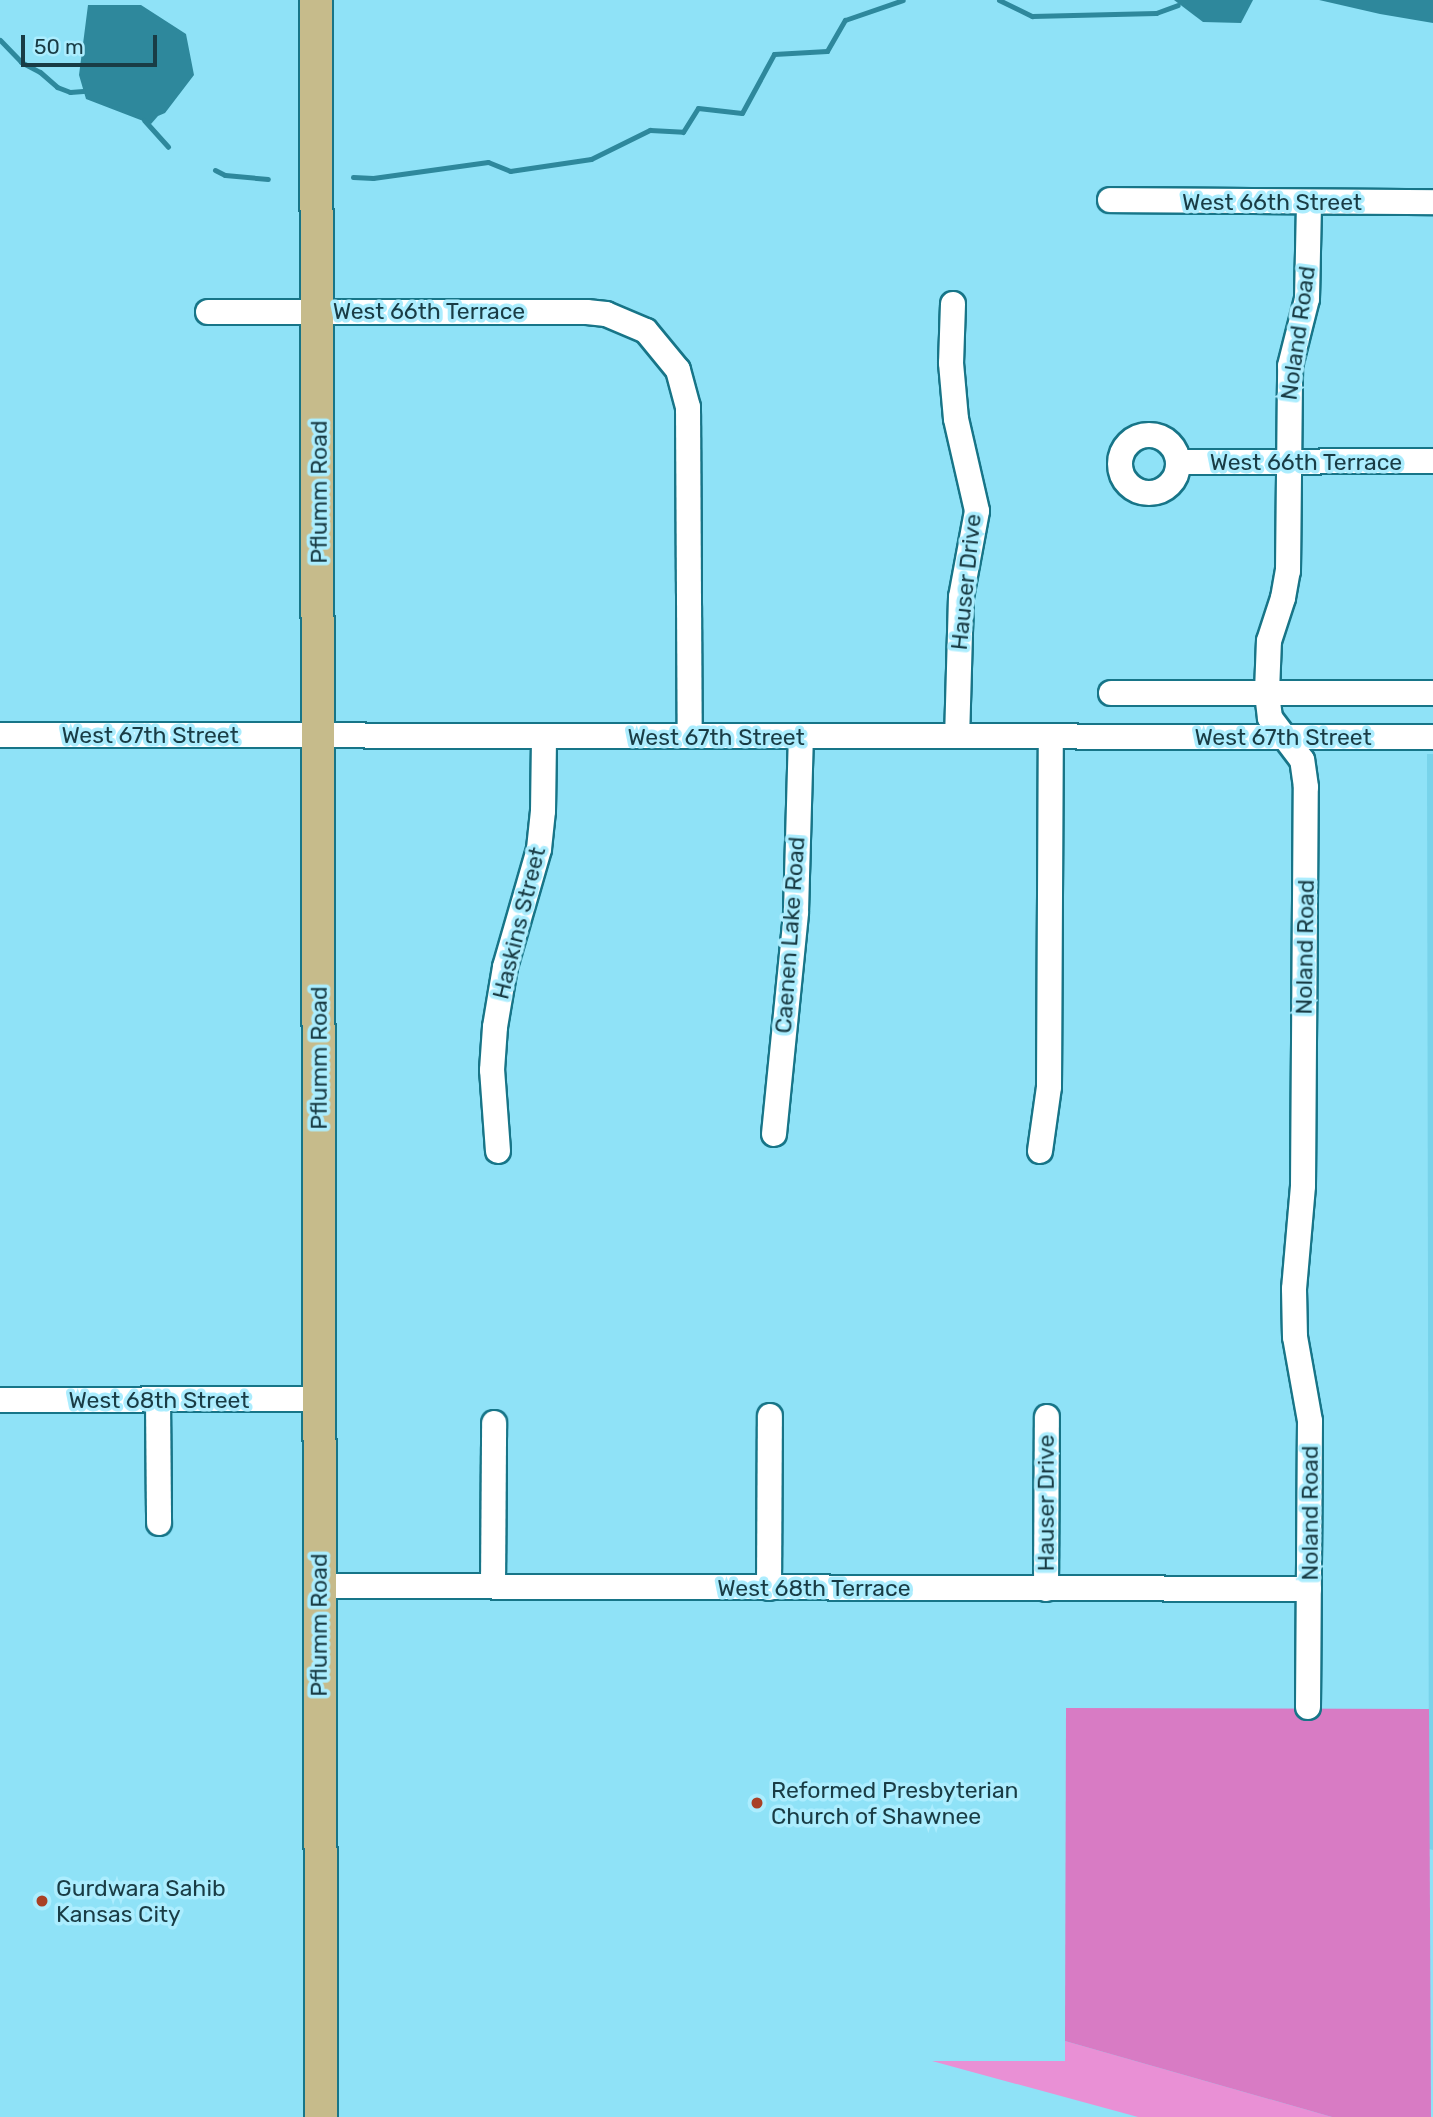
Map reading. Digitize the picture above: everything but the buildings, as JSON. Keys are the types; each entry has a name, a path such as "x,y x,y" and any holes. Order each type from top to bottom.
{"main road":[{"name":"Pflumm Road","path":"316,0 319,311 318,1399 321,2117"}],"street":[{"name":"West 66th Street","path":"1110,201 1433,202"},
{"name":"Noland Road","path":"1308,1707 1310,1421 1295,1337 1294,1289 1303,1185 1306,788 1302,760 1270,718 1267,692 1269,641 1283,598 1288,571 1290,366 1307,299 1310,203"},
{"name":"Hauser Drive","path":"953,304 951,363 956,419 977,511 959,622 957,736"},
{"name":"West 66th Terrace","path":"208,312 587,312 606,314 646,331 678,370 688,407 690,736"},
{"name":"West 66th Terrace","path":"1178,462 1289,464 1433,461"},
{"name":"West 67th Street","path":"1111,693 1433,693"},
{"name":"West 67th Street","path":"0,735 1433,737"},
{"name":"Haskins Street","path":"498,1151 492,1070 495,1027 505,967 538,849 543,811 544,736"},
{"name":"Caenen Lake Road","path":"774,1134 796,912 801,737"},
{"path":"1040,1151 1049,1087 1051,737"},
{"name":"West 68th Street","path":"0,1400 318,1399"},
{"path":"158,1401 159,1523"},
{"path":"769,1588 770,1416"},
{"name":"Hauser Drive","path":"1046,1589 1047,1417"},
{"path":"493,1586 494,1423"},
{"name":"West 68th Terrace","path":"320,1586 1309,1589"}],"shaded area":[{"path":"1174,0 1253,0 1241,23 1203,22"},
{"path":"1319,0 1433,0 1433,23 1380,14"},
{"path":"88,5 141,5 186,34 194,75 165,113 151,124 86,99 79,75"},
{"path":"1427,754 1433,754 1433,1850 1429,1849"},
{"path":"1066,1708 1429,1709 1431,2117 1332,2117 1065,2041"},
{"path":"1065,2041 1332,2117 1138,2117 932,2061 1065,2061"}],"waterway":[{"path":"353,177 373,178 488,162 510,171 591,159 650,130 683,132 698,108 742,113 774,54 827,51 845,20 903,0"},
{"path":"999,0 1032,16 1156,13 1178,5"},
{"path":"0,40 21,62 40,72 57,87 70,92 83,91"},
{"path":"144,120 168,147"},
{"path":"215,170 225,175 268,179"}],"place":[{"name":"Reformed Presbyterian Church of Shawnee","path":"757,1803"},
{"name":"Gurdwara Sahib Kansas City","path":"42,1901"}]}
